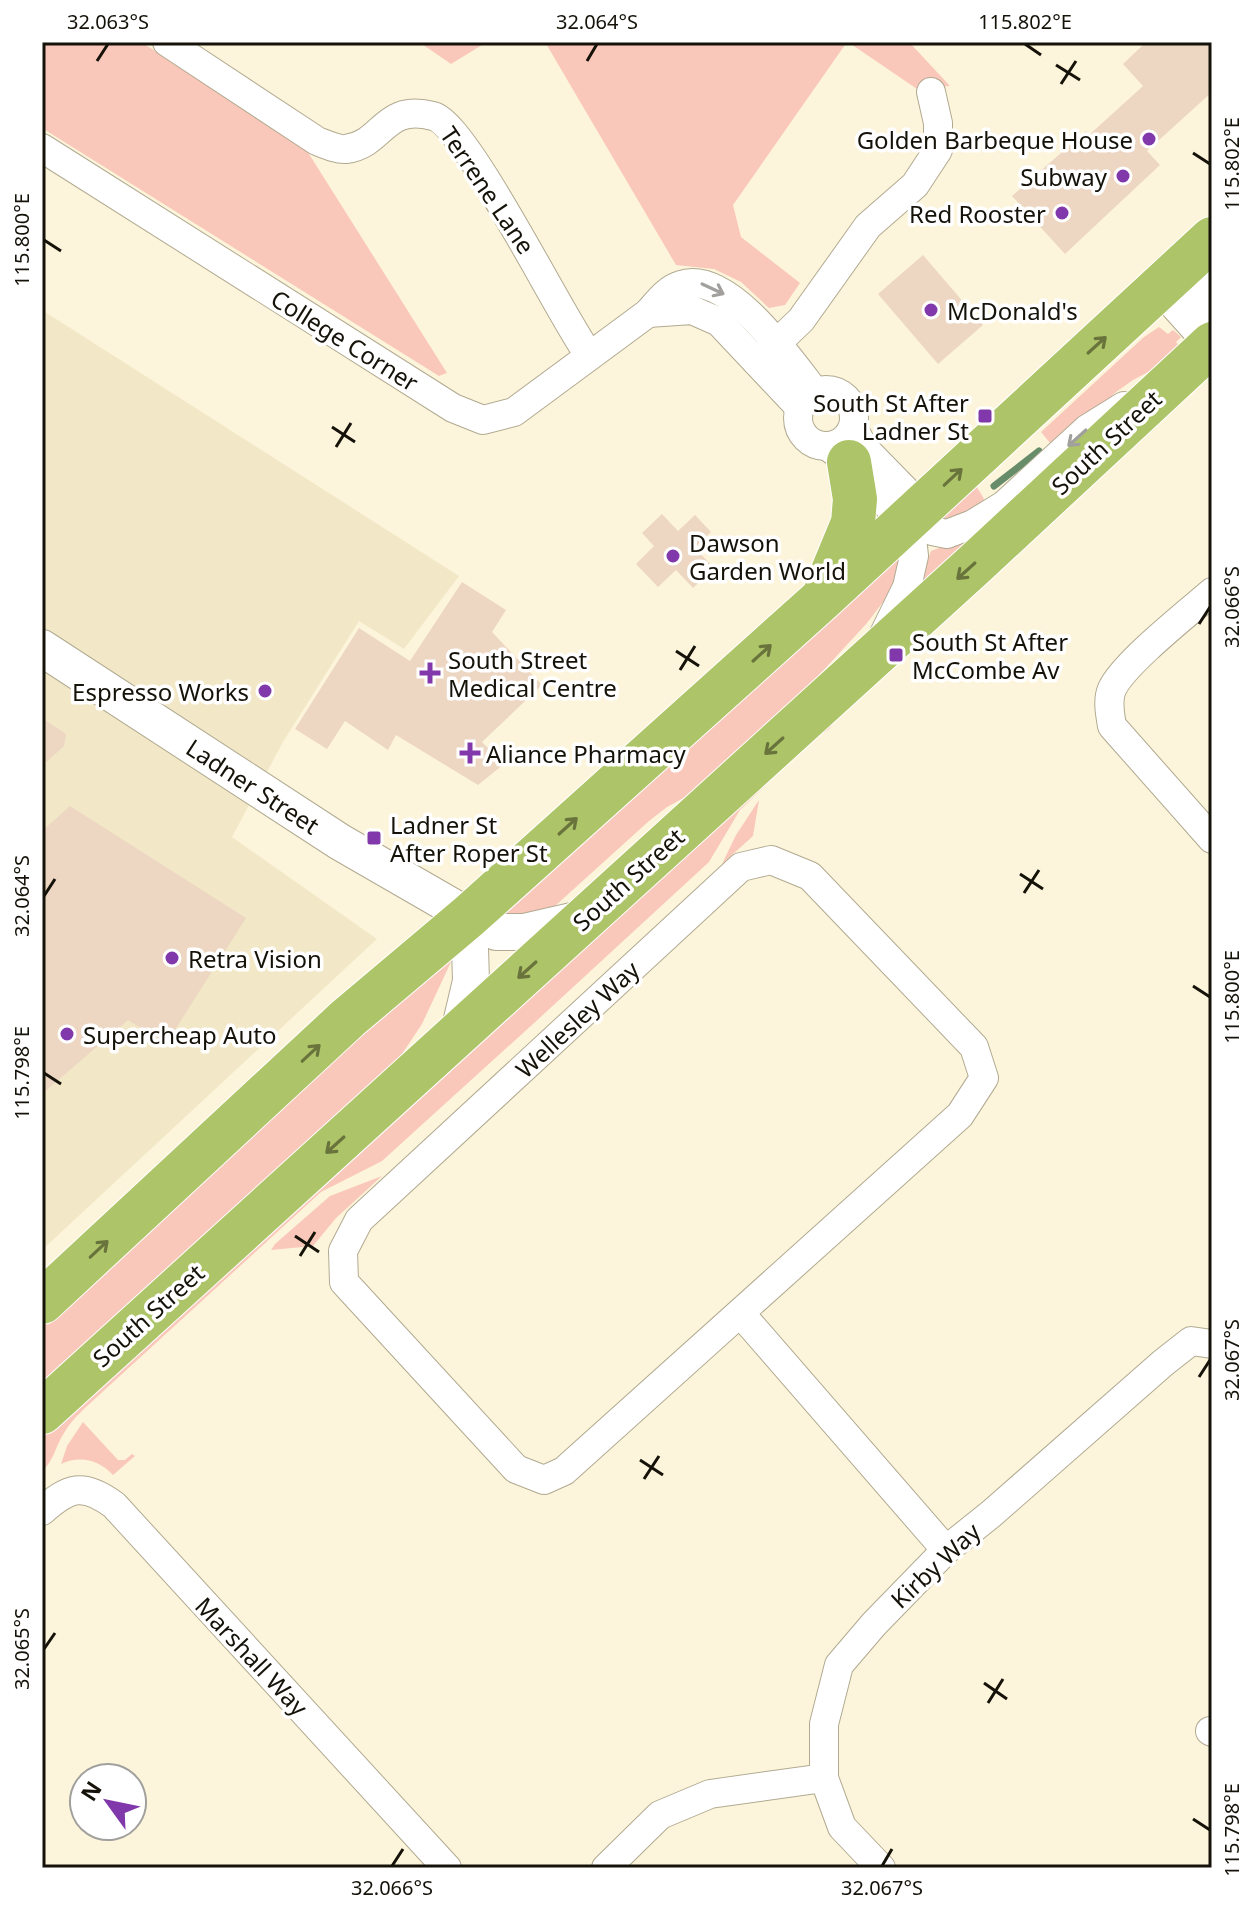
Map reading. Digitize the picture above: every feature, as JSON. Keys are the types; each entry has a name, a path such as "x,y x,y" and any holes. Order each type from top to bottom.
{"highway":[{"path":"42,1302 348,1018 469,916 822,599 1185,264"},
{"name":"South Street","path":"42,1412 838,688 1212,343"},
{"path":"1168,386 1212,390"},
{"path":"822,599 853,523 855,499 843,446"}],"street":[{"name":"Terrene Lane","path":"167,42 317,141 344,149 368,141 386,122 408,112 437,116 457,135 529,250 575,336 589,355"},
{"path":"767,353 801,320 868,226 915,185 938,150 938,123 931,92"},
{"name":"College Corner","path":"42,148 453,408 483,420 514,412 648,313 674,310 704,314 767,353 808,400"},
{"path":"1185,264 1212,302"},
{"path":"1185,264 1212,343"},
{"path":"843,446 889,507 939,534 947,534 973,524 1004,505 1101,418 1168,386"},
{"path":"835,391 848,400 853,409 843,446 817,445 804,436 798,418 808,400 835,391"},
{"path":"838,688 885,635 907,587 914,556 910,516"},
{"path":"1212,592 1129,666 1112,689 1109,710 1112,726 1212,839"},
{"name":"Ladner Street","path":"42,648 340,842 496,932 524,932 585,918"},
{"name":"Wellesley Way","path":"771,860 810,876 974,1047 984,1078 960,1115 741,1314 564,1471 544,1480 516,1469 344,1282 343,1251 359,1220 741,867 771,860"},
{"path":"459,1032 471,981 469,916"},
{"path":"741,1314 946,1550"},
{"name":"Kirby Way","path":"881,1868 842,1827 824,1778 824,1724 839,1665 946,1550 1181,1348 1191,1341 1212,1344"},
{"name":"Marshall Way","path":"42,1511 61,1494 72,1491 87,1490 114,1505 447,1868"},
{"path":"606,1868 660,1815 710,1794 824,1778"}],"shaded area":[{"path":"42,42 141,42 304,146 447,373 439,376 42,128"},
{"path":"419,42 487,42 451,64"},
{"path":"545,42 847,42 733,205 741,237 800,283 785,305 769,308 741,282 714,269 676,265"},
{"path":"848,42 909,42 950,86 917,89"},
{"path":"42,310 459,576 404,649 359,621 283,742 232,837 377,939 42,1250"},
{"path":"1159,327 1168,334 1173,330 1181,337 1176,342 1180,347 1158,367 1116,392 1055,449 1041,432 1144,337"},
{"path":"973,481 986,506 951,525 932,516"},
{"path":"981,532 917,588 931,551"},
{"path":"904,547 893,589 867,623 798,698 691,794 649,821 555,906 539,915 495,915"},
{"path":"838,717 829,729 812,741 740,810 709,862 382,1161 321,1192 80,1413 67,1428 42,1471 42,1432"},
{"path":"759,800 753,836 722,864 736,835"},
{"path":"443,959 451,962 422,1024 392,1069 42,1393 42,1326"},
{"path":"382,1176 336,1218 313,1246 271,1250 330,1196"},
{"path":"83,1422 118,1460 125,1460 132,1454 135,1456 113,1475 89,1460 61,1464 67,1446"}],"building":[{"path":"1146,42 1212,42 1212,92 1147,151 1160,165 1065,254 1012,196 1086,131 1089,135 1143,86 1123,64"},
{"name":"McDonald's","path":"923,255 983,325 938,364 878,294"},
{"name":"Dawson Garden World","path":"662,514 678,531 695,515 711,532 695,548 714,568 693,588 676,570 658,587 636,564 654,546 642,533"},
{"name":"South Street Medical Centre","path":"462,582 506,610 492,632 542,685 482,742 504,764 478,785 396,735 388,750 345,721 327,749 295,729 359,628 410,661"},
{"path":"42,718 66,734 64,746 42,766"},
{"path":"70,806 246,918 166,1044 128,1020 42,1094 42,831"}],"waterway":[{"path":"994,486 1039,451"}],"place":[{"name":"Golden Barbeque House","path":"1149,139"},
{"name":"Subway","path":"1123,176"},
{"name":"Red Rooster","path":"1062,213"},
{"name":"McDonald's","path":"931,310"},
{"name":"South St After Ladner St","path":"985,416"},
{"name":"Dawson Garden World","path":"673,556"},
{"name":"South St After McCombe Av","path":"896,655"},
{"name":"South Street Medical Centre","path":"430,673"},
{"name":"Espresso Works","path":"265,691"},
{"name":"Aliance Pharmacy","path":"470,753"},
{"name":"Ladner St After Roper St","path":"374,838"},
{"name":"Retra Vision","path":"172,958"},
{"name":"Supercheap Auto","path":"67,1034"}]}
